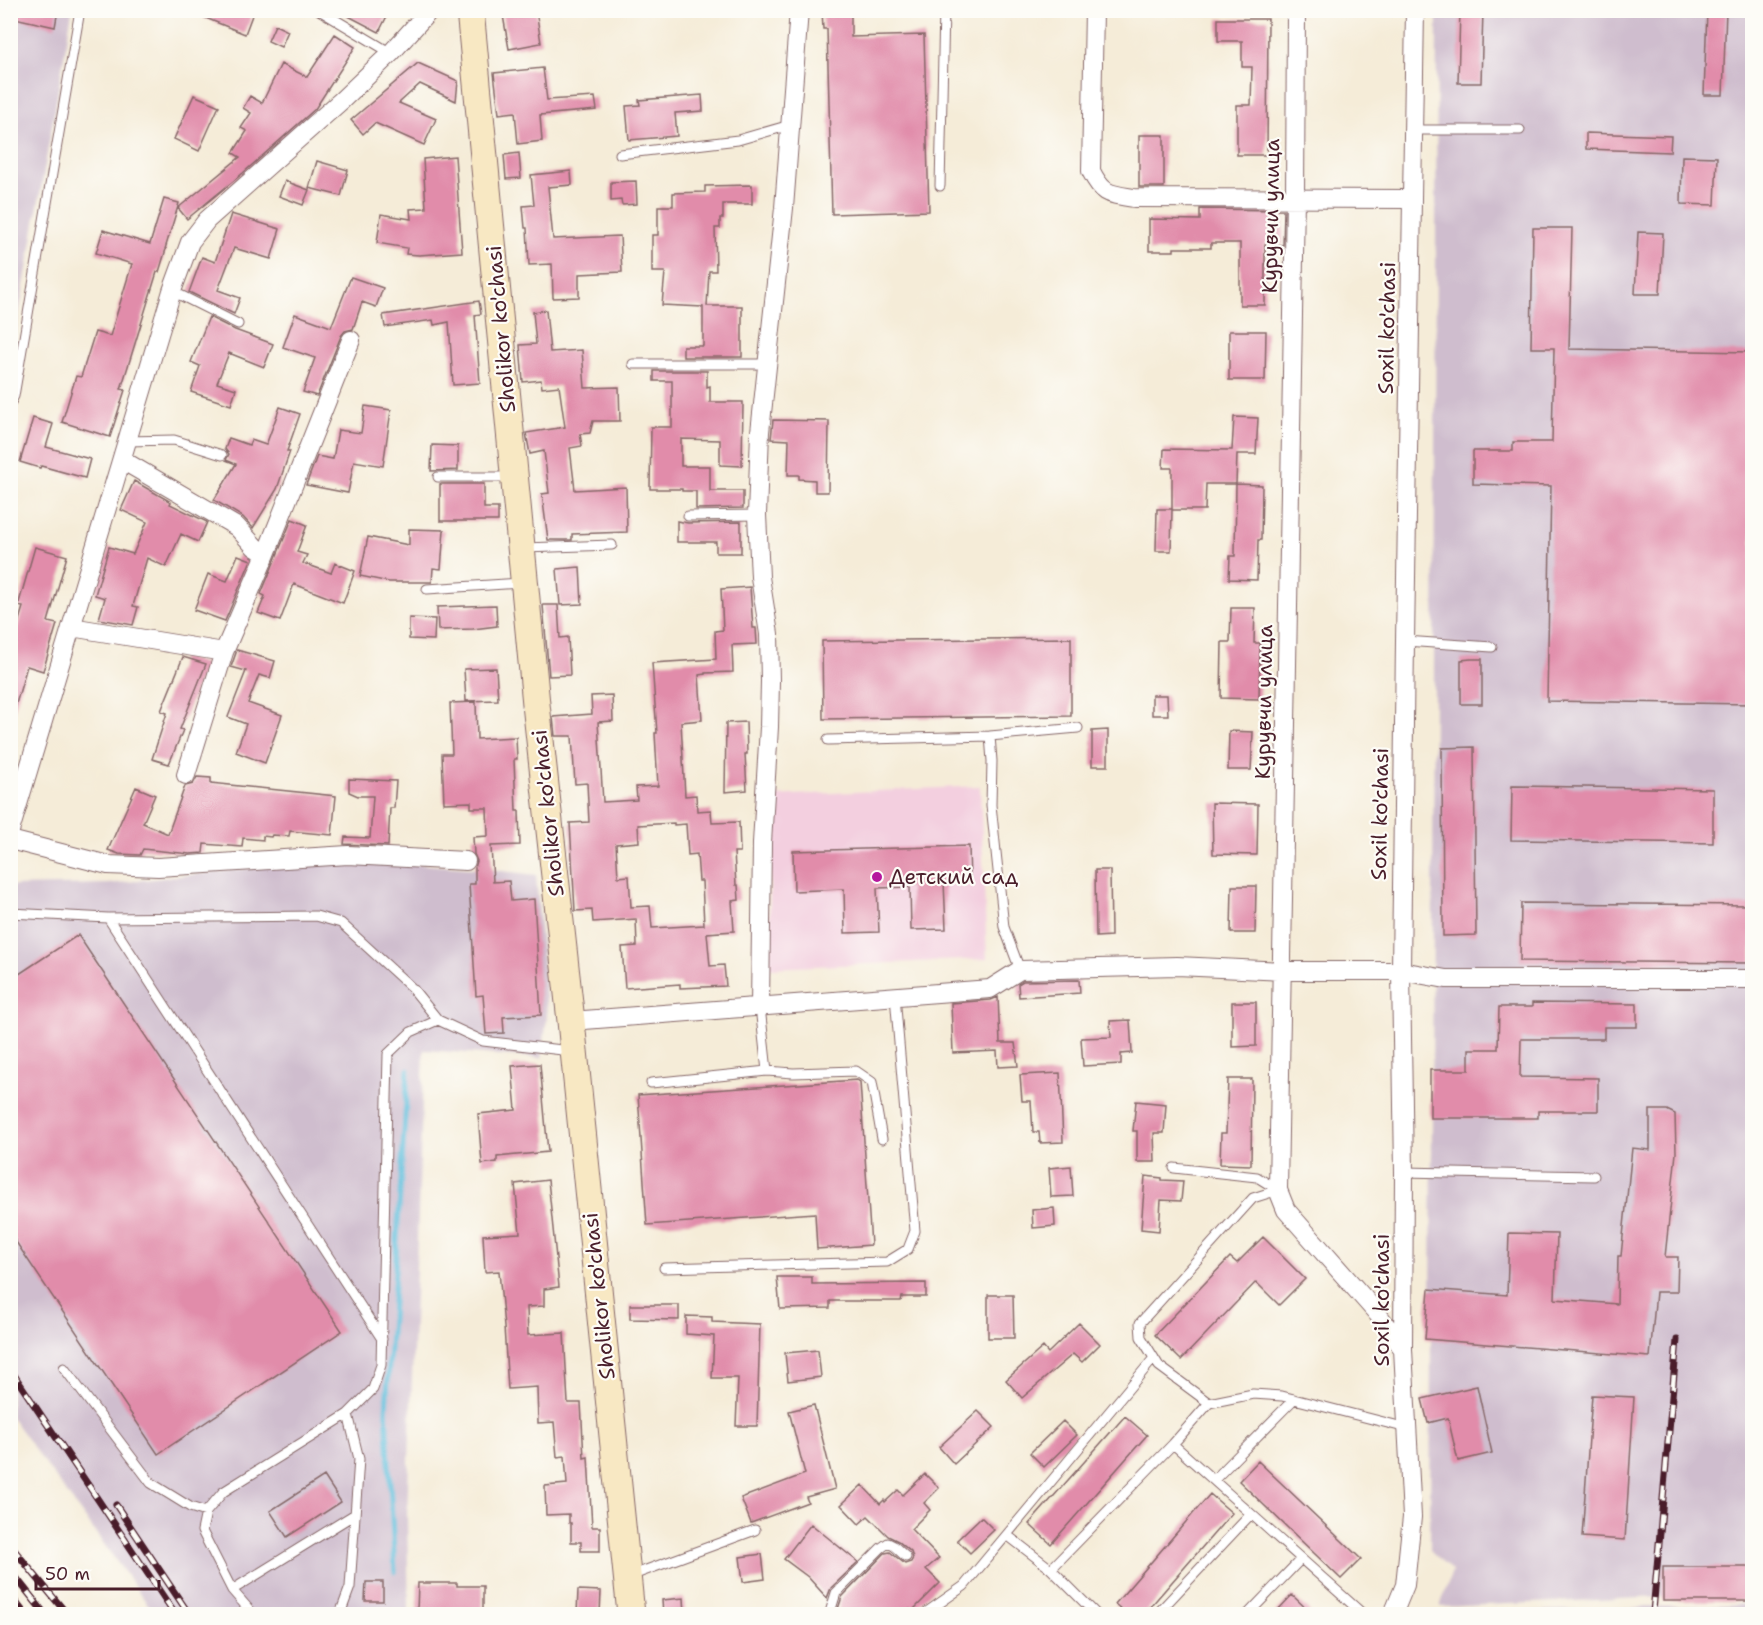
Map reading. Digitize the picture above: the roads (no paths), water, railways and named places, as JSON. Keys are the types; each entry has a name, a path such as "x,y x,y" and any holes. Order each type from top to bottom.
{"street":[{"path":"10,831 172,291 190,242 207,220 342,100 391,53 430,10"},
{"name":"Sholikor ko'chasi","path":"470,10 537,715 571,1021 631,1614"},
{"path":"760,1006 762,843 770,681 769,634 760,577 757,515 760,432 784,208 799,10"},
{"path":"1094,10 1091,171 1098,184 1109,194 1134,198 1412,199"},
{"name":"Курувчи улица","path":"1296,10 1295,198 1278,1190 1286,1210 1377,1312 1403,1349"},
{"name":"Soxil ko'chasi","path":"1393,1614 1405,1585 1413,1517 1403,1349 1404,1172 1401,971 1415,10"},
{"path":"186,775 224,652 266,554 351,340"},
{"path":"122,460 237,527 255,547 266,554"},
{"path":"72,627 224,652"},
{"path":"10,840 108,865 158,867 348,855 466,861"},
{"path":"571,1021 990,988 1020,970 1177,966 1282,971 1401,971 1446,979 1752,979"}],"lane":[{"path":"10,404 16,384 80,10"},
{"path":"319,10 391,53"},
{"path":"940,186 944,10"},
{"path":"620,154 738,140 790,125"},
{"path":"1412,130 1520,130"},
{"path":"172,291 238,324"},
{"path":"633,364 768,364"},
{"path":"127,441 174,440 222,455"},
{"path":"438,477 514,477"},
{"path":"688,516 757,515"},
{"path":"521,548 612,545"},
{"path":"427,589 524,583"},
{"path":"1405,641 1492,647"},
{"path":"828,740 990,736 1078,728"},
{"path":"990,736 991,806 1004,927 1020,970"},
{"path":"10,913 108,918 316,915 341,923 412,989 438,1020 483,1041 574,1052"},
{"path":"108,918 382,1339"},
{"path":"664,1268 887,1262 908,1249 915,1232 895,996"},
{"path":"760,1006 767,1071"},
{"path":"253,1614 232,1590 202,1531 206,1512 223,1492 348,1414 373,1389 381,1365 388,1054 411,1032 438,1020"},
{"path":"651,1083 767,1071 793,1073 855,1071 872,1082 882,1139"},
{"path":"1174,1168 1257,1177 1278,1190"},
{"path":"1404,1172 1594,1176"},
{"path":"1209,1403 1159,1366 1141,1337 1140,1323 1253,1198 1278,1190"},
{"path":"924,1614 964,1586 1154,1358"},
{"path":"64,1368 151,1483 190,1507 206,1512"},
{"path":"1051,1569 1173,1444 1209,1403 1253,1394 1282,1396 1407,1428"},
{"path":"1214,1480 1294,1399"},
{"path":"340,1614 350,1587 359,1459 348,1414"},
{"path":"1173,1444 1363,1614"},
{"path":"232,1590 355,1514"},
{"path":"1157,1614 1251,1514"},
{"path":"628,1576 755,1530"},
{"path":"1007,1535 1051,1569 1096,1614"},
{"path":"833,1614 831,1609 836,1593 881,1548 888,1544 894,1546 906,1557"},
{"path":"1248,1614 1301,1559"}],"waterway":[{"path":"395,1572 386,1410 408,1070"}],"railway":[{"path":"1653,1612 1677,1340"},
{"path":"10,1369 175,1614"},
{"path":"116,1505 189,1614"},
{"path":"10,1545 67,1614"},
{"path":"10,1570 45,1614"},
{"path":"10,1595 25,1614"}],"place":[{"name":"Детский сад","path":"877,877"}]}
